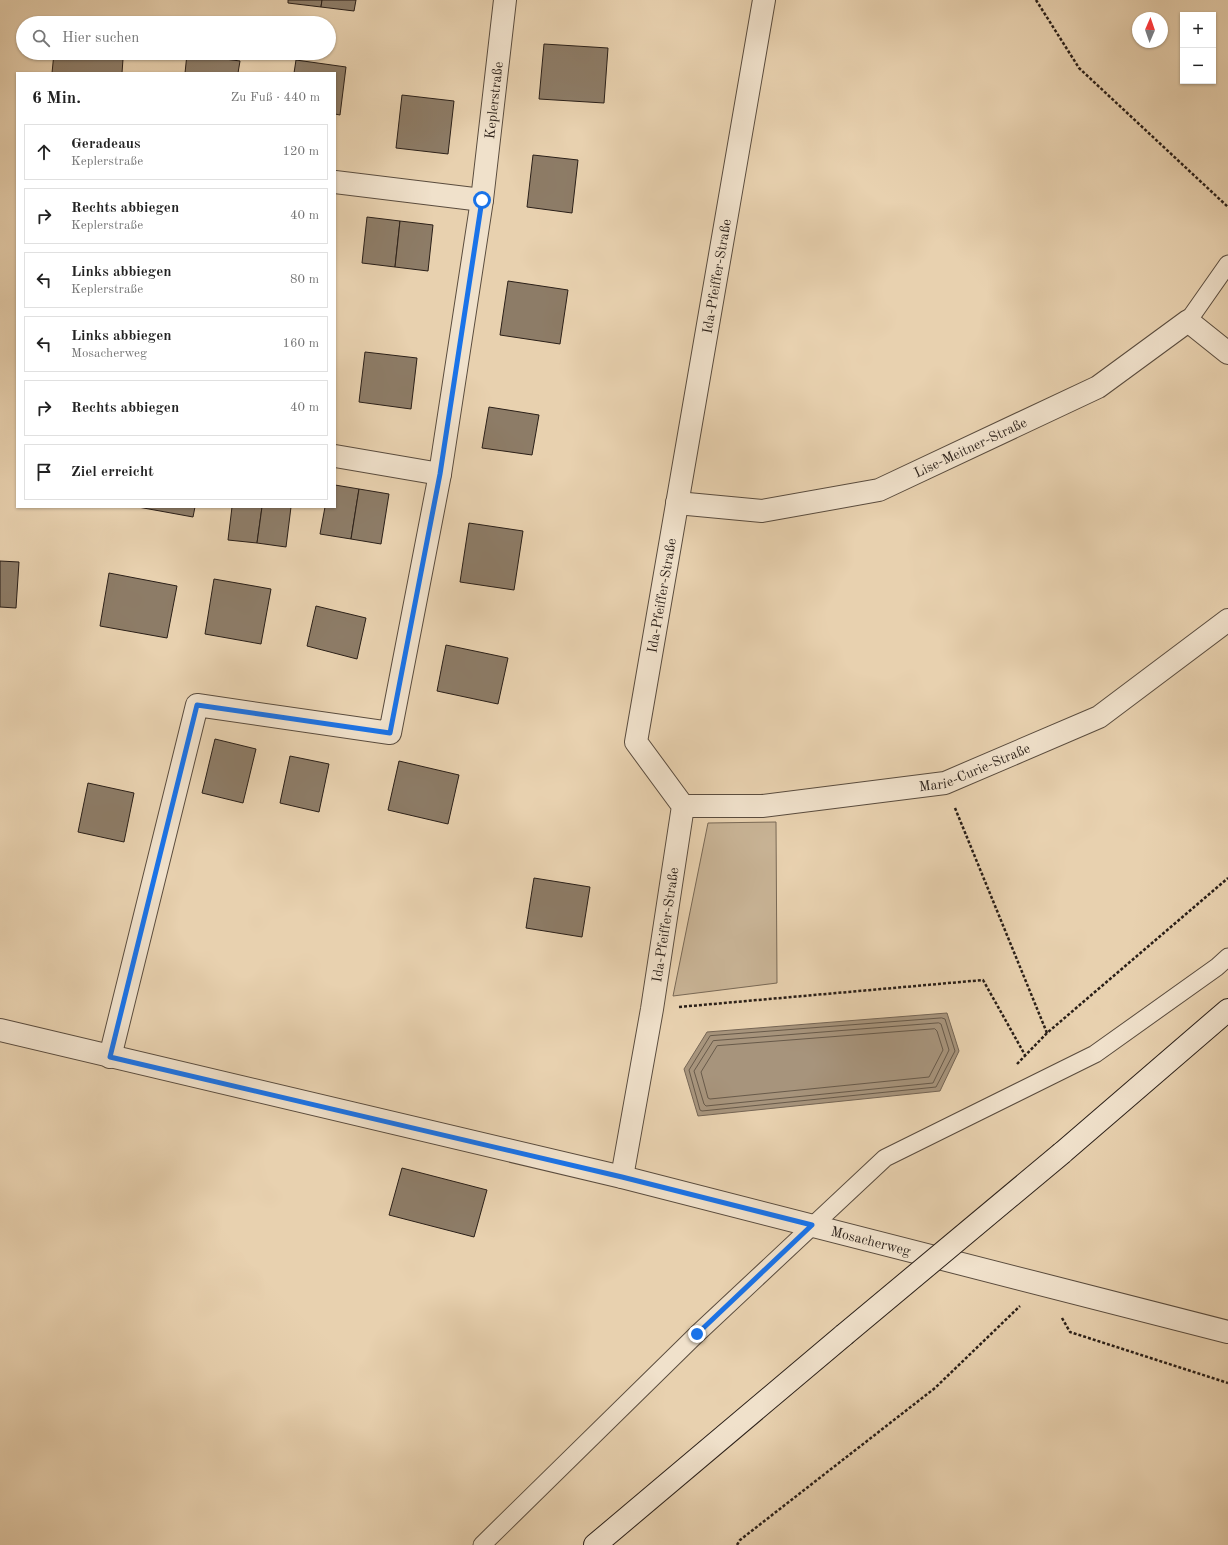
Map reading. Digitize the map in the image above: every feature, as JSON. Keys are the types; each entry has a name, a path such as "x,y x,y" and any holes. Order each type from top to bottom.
{"street":[{"name":"Keplerstraße","path":"110,1057 197,705 390,733 440,474 482,200 505,0"},
{"name":"Ida-Pfeiffer-Straße","path":"622,1177 652,1010 683,806 636,742 764,0"},
{"path":"336,182 482,200"},
{"path":"1188,321 1228,353"},
{"name":"Lise-Meitner-Straße","path":"677,503 762,511 879,490 1098,387 1188,321"},
{"path":"336,456 440,474"},
{"name":"Marie-Curie-Straße","path":"683,806 762,806 945,783 1099,717 1228,620"},
{"path":"595,1545 1062,1153 1228,1010"},
{"name":"Mosacherweg","path":"0,1030 622,1177 1228,1332"}],"lane":[{"path":"1188,321 1228,264"},
{"path":"482,1545 697,1334 885,1158 1095,1054 1217,967 1228,957"}],"path":[{"path":"1036,0 1079,68 1228,207"},
{"path":"945,783 1047,1033"},
{"path":"652,1010 983,980 1025,1055 1047,1033 1228,878"},
{"path":"737,1545 740,1540 935,1388 1043,1284 1070,1332 1228,1383"}],"shaded area":[{"path":"776,822 777,983 673,996 708,823"}],"water":[{"path":"947,1013 959,1051 940,1091 698,1116 684,1069 707,1032"}],"building":[{"path":"288,0 322,0 321,7 288,3"},
{"path":"322,0 356,0 354,11 321,7"},
{"path":"544,44 608,48 604,103 539,99"},
{"path":"53,60 123,60 122,72 52,72"},
{"path":"186,60 240,61 238,72 185,72"},
{"path":"296,60 346,67 340,115 336,114 336,72 294,72"},
{"path":"402,95 454,101 448,154 396,148"},
{"path":"533,155 578,160 572,213 527,207"},
{"path":"367,217 400,221 395,267 362,263"},
{"path":"400,221 433,225 428,271 395,267"},
{"path":"508,281 568,290 560,344 500,335"},
{"path":"365,352 417,358 411,409 359,402"},
{"path":"489,407 539,415 532,455 482,448"},
{"path":"336,485 359,489 351,539 320,534 325,508 336,508"},
{"path":"359,489 389,494 381,544 351,539"},
{"path":"144,508 195,508 193,517"},
{"path":"232,508 262,508 257,543 228,540"},
{"path":"262,508 291,508 286,547 257,543"},
{"path":"469,523 523,531 514,590 460,582"},
{"path":"0,561 19,562 16,608 0,607"},
{"path":"109,573 177,586 167,638 100,626"},
{"path":"214,579 271,589 261,644 205,634"},
{"path":"316,606 366,618 357,659 307,646"},
{"path":"446,645 508,658 498,704 437,691"},
{"path":"215,739 256,749 243,803 202,793"},
{"path":"290,756 329,764 319,812 280,803"},
{"path":"399,761 459,775 448,824 388,810"},
{"path":"88,783 134,793 124,842 78,832"},
{"path":"534,878 590,887 582,937 526,928"},
{"path":"402,1168 487,1190 474,1237 389,1215"}],"route":[{"path":"482,200 440,474 390,733 197,705 110,1057 622,1177 812,1225 697,1334"}]}
